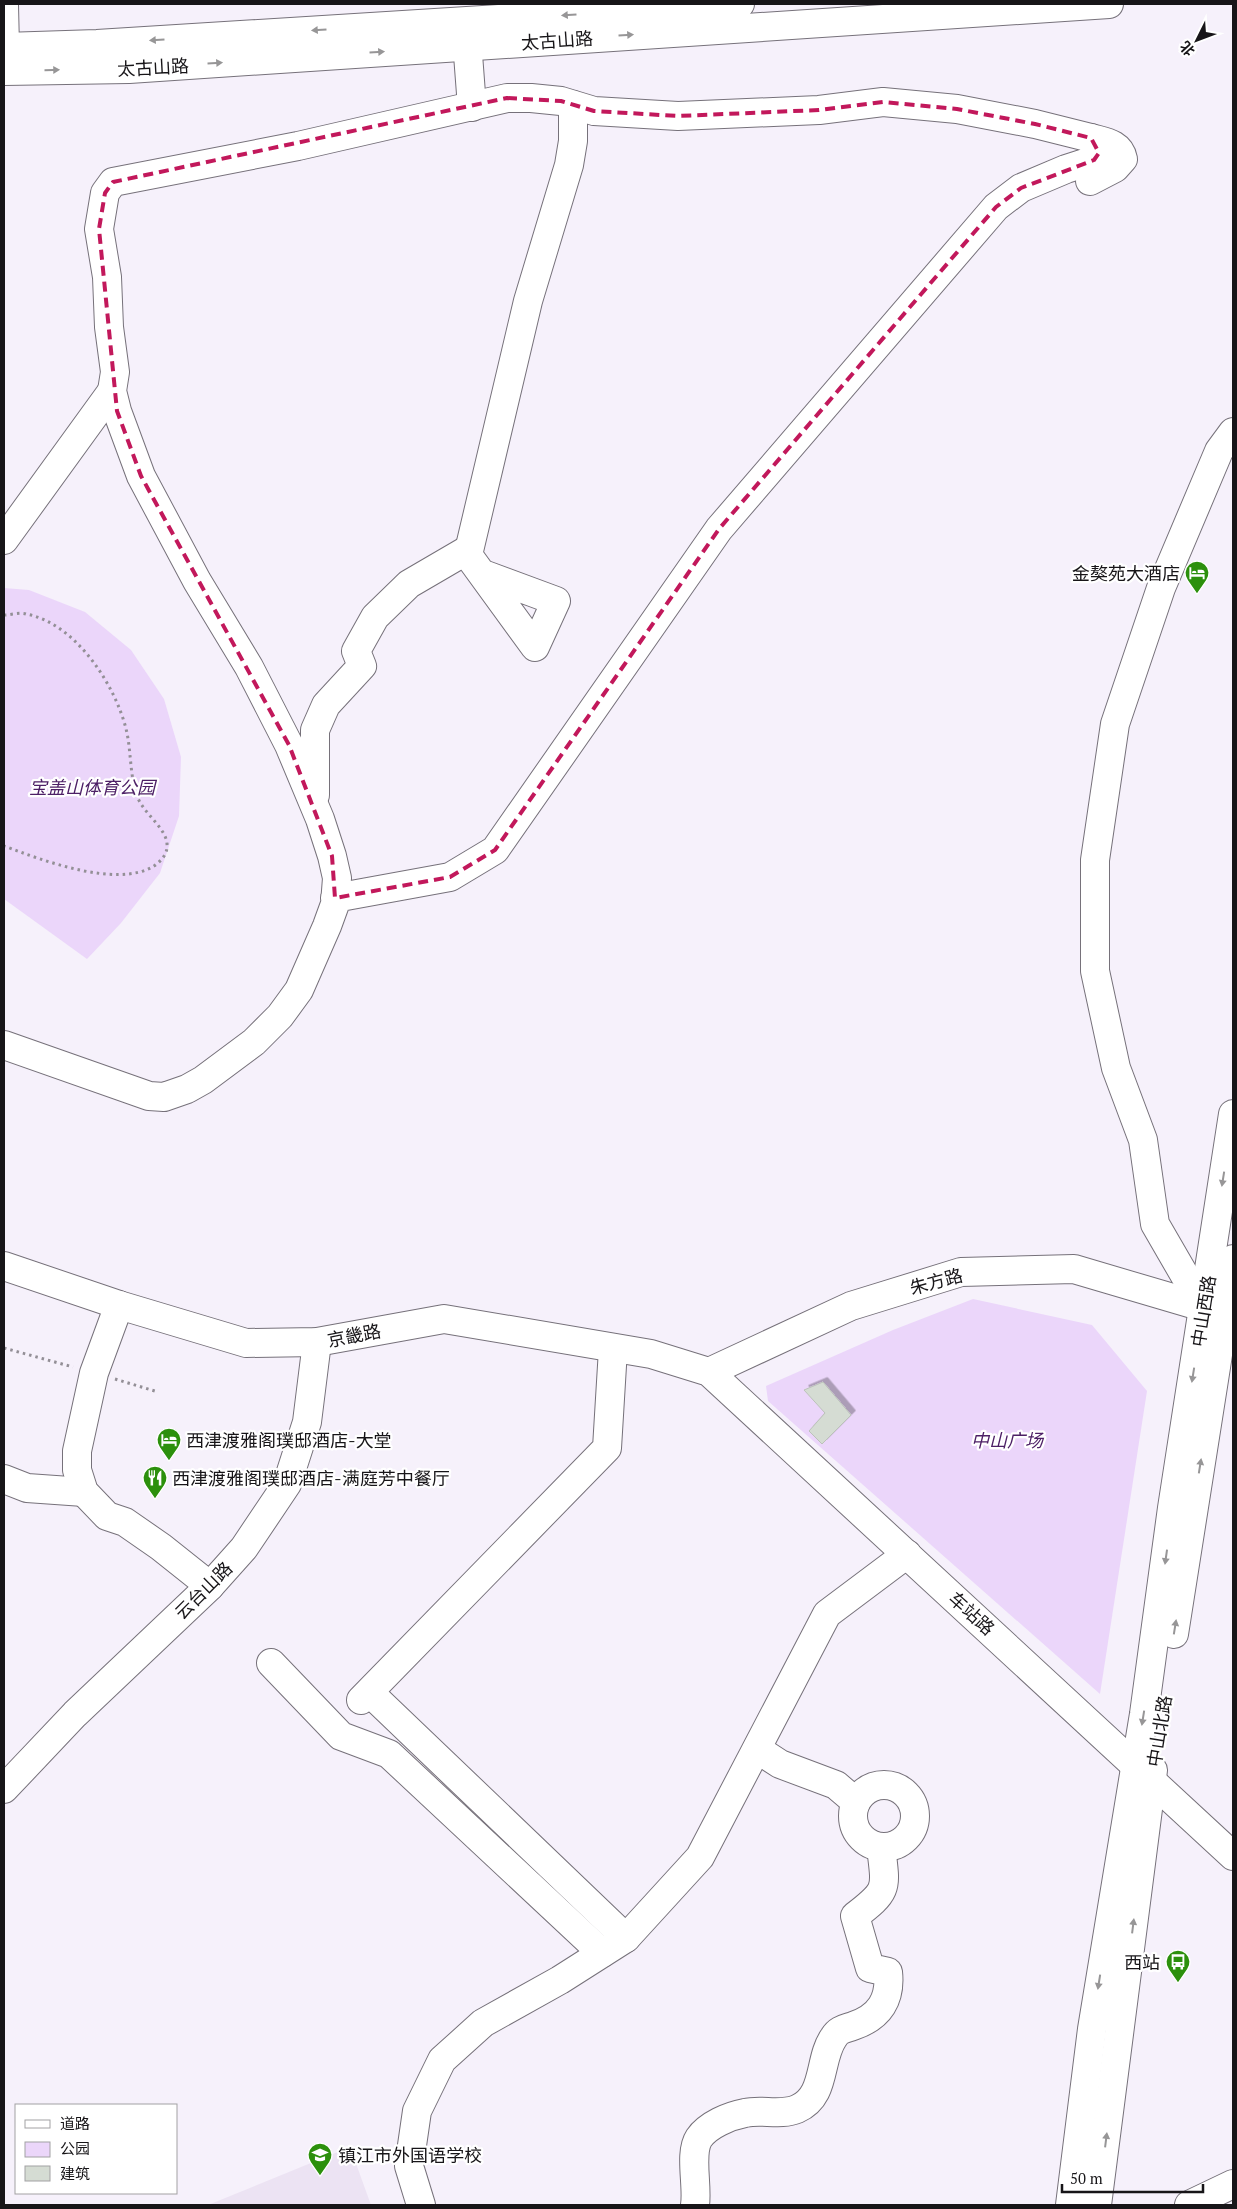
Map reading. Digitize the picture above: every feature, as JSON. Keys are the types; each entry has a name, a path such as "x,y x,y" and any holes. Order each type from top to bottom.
{"street":[{"name":"太古山路","path":"4,55 97,44 479,23 740,4"},
{"name":"太古山路","path":"479,23 1110,4"},
{"path":"4,5 4,55"},
{"path":"472,107 479,23"},
{"path":"4,1045 149,1096 164,1097 187,1089 254,1042 280,1016 299,990 327,926 335,898 336,878 332,856 289,745 249,667 198,581 141,476 117,411 112,391 115,372 109,327 107,277 99,229 105,193 113,182 298,146 507,98 561,101 594,111 678,116 819,110 883,102 958,109 1035,124 1117,145 1122,151 1122,159 1114,168 1090,181"},
{"path":"483,574 468,555 528,301 569,165 573,141 573,106"},
{"path":"335,898 450,877 494,850 719,529 996,207 1021,188 1066,169 1094,160 1099,153 1098,146 1092,138"},
{"path":"4,540 112,391"},
{"path":"1218,1311 1155,1224 1143,1140 1116,1068 1095,972 1095,860 1115,724 1160,588 1219,451 1233,432"},
{"path":"315,809 315,730 326,705 362,666 356,651 375,617 409,584 469,550"},
{"name":"中山西路","path":"1172,1508 1218,1311 1233,1114"},
{"name":"中山北路","path":"1070,2205 1092,2030 1143,1771 1218,1311 1233,1259"},
{"name":"京畿路","path":"4,1266 119,1305 246,1343 317,1342 444,1318 650,1354 709,1372"},
{"name":"朱方路","path":"709,1372 851,1306 960,1272 1074,1269 1218,1311"},
{"path":"119,1305 94,1373 77,1451 77,1470 84,1492 107,1516 125,1522 161,1547 210,1586"},
{"name":"云台山路","path":"4,1789 75,1714 210,1586 244,1548 287,1484 306,1422 317,1342"},
{"path":"613,1349 607,1448 366,1696 626,1938"},
{"name":"车站路","path":"709,1372 1233,1856"},
{"path":"4,1479 26,1488 84,1492"},
{"name":"中山北路","path":"1097,2205 1172,1508"},
{"path":"421,2205 409,2166 417,2112 442,2060 483,2023 560,1980 626,1938 700,1857 827,1614 907,1554"},
{"path":"270,1663 341,1736 389,1754 602,1953"},
{"path":"757,1749 780,1764 836,1785 856,1802"},
{"path":"889,1785 898,1788 912,1802 916,1822 912,1832 905,1840 895,1846 881,1847 864,1841 857,1833 853,1823 853,1812 856,1802 870,1788 889,1785"},
{"path":"695,2205 694,2155 698,2139 710,2126 744,2112 780,2113 798,2109 811,2098 821,2079 824,2061 834,2036 842,2028 854,2026 883,2006 890,1988 888,1972 870,1968 855,1916 878,1898 883,1889 884,1874 881,1847"},
{"path":"1189,2205 1233,2184"}],"path":[{"path":"4,615 26,614 48,623 73,639 102,674 115,697 127,733 133,780 139,803 162,831 167,844 160,861 146,870 127,874 79,870 55,865 4,846"},
{"path":"4,1348 158,1392"}],"highlighted area":[{"path":"507,98 561,101 594,111 678,116 819,110 883,102 957,109 1035,124 1091,138 1099,153 1094,160 1021,188 996,207 719,529 495,850 450,877 335,898 332,856 289,745 141,476 117,411 99,229 105,193 113,182"}],"shaded area":[{"name":"镇江市外国语学校","path":"350,2147 371,2205 208,2205"}],"green space":[{"name":"宝盖山体育公园","path":"4,588 29,590 85,612 131,650 164,699 181,757 179,816 160,873 121,923 87,959 4,899"},
{"name":"中山广场","path":"973,1299 1092,1325 1147,1391 1100,1694 768,1401 766,1386 893,1330"}],"building":[{"path":"823,1382 851,1415 822,1444 809,1431 825,1413 804,1390"}],"place":[{"name":"金獒苑大酒店","path":"1197,594"},
{"name":"西津渡雅阁璞邸酒店-大堂","path":"169,1461"},
{"name":"西津渡雅阁璞邸酒店-满庭芳中餐厅","path":"155,1499"},
{"name":"西站","path":"1178,1983"},
{"name":"镇江市外国语学校","path":"320,2176"}]}
